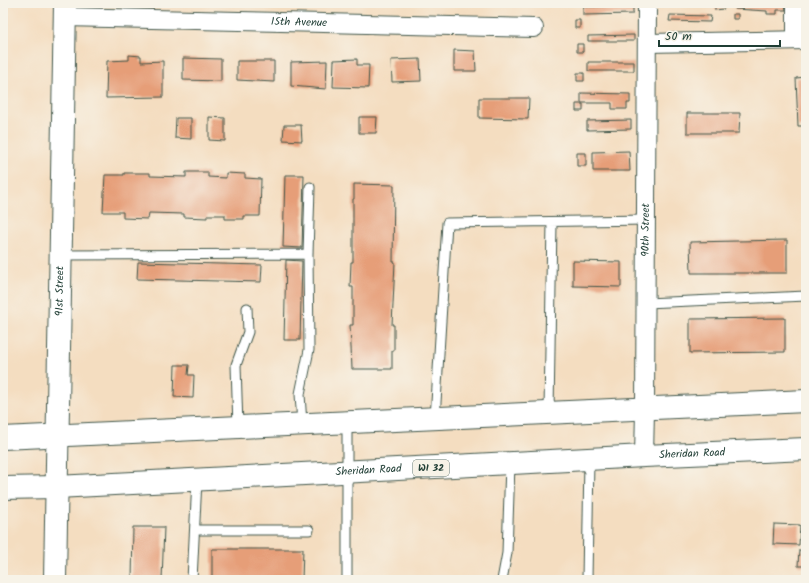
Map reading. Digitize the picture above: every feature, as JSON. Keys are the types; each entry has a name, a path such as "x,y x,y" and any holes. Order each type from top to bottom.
{"main road":[{"name":"91st Street","path":"55,580 64,10"},
{"path":"3,438 58,434 646,410 806,401"},
{"name":"Sheridan Road","path":"3,488 57,487 644,456 806,449"}],"street":[{"name":"90th Street","path":"644,456 646,410 648,3"},
{"path":"647,43 801,40 796,3"},
{"name":"15th Avenue","path":"64,10 534,28"}],"lane":[{"path":"302,424 300,394 309,350 308,254 310,187"},
{"path":"435,419 447,223 646,220"},
{"path":"549,414 552,222"},
{"path":"61,255 308,254"},
{"path":"646,303 806,296"},
{"path":"238,427 236,365 248,332 247,308"},
{"path":"347,422 348,580"},
{"path":"587,580 589,460"},
{"path":"502,580 507,554 510,464"},
{"path":"192,580 197,480"},
{"path":"195,530 309,530"}],"building":[{"path":"715,3 724,3 724,9 715,10"},
{"path":"735,3 785,3 786,10 777,10 777,14 767,14 767,11 735,9"},
{"path":"633,6 633,14 583,15 583,7"},
{"path":"733,14 738,14 738,19 733,19"},
{"path":"670,15 711,16 710,22 669,21"},
{"path":"575,20 580,20 580,28 575,28"},
{"path":"634,35 634,41 588,41 588,36"},
{"path":"577,44 583,44 583,52 577,52"},
{"path":"454,50 475,51 476,71 454,71"},
{"path":"129,55 141,56 141,62 163,61 163,97 106,98 107,61 129,60"},
{"path":"183,58 221,59 221,81 183,80"},
{"path":"357,59 357,65 369,65 368,88 333,87 334,60"},
{"path":"420,59 421,81 392,82 391,60"},
{"path":"237,61 274,61 274,82 237,80"},
{"path":"327,61 326,89 291,86 291,62"},
{"path":"588,62 634,62 634,71 588,71"},
{"path":"577,73 584,73 584,81 577,81"},
{"path":"806,77 806,126 798,126 796,78"},
{"path":"581,93 630,94 630,103 627,103 627,109 612,109 612,103 581,103"},
{"path":"479,98 529,98 528,119 479,118"},
{"path":"576,104 583,104 583,111 576,111"},
{"path":"687,113 740,113 739,133 687,133"},
{"path":"209,117 225,118 225,141 209,140"},
{"path":"359,117 377,117 376,133 359,133"},
{"path":"176,118 191,118 191,139 175,138"},
{"path":"631,120 631,129 587,130 587,121"},
{"path":"284,125 301,125 302,141 283,140"},
{"path":"629,151 630,171 593,171 593,152"},
{"path":"577,153 586,153 586,166 577,166"},
{"path":"186,172 208,172 208,177 226,178 226,173 245,174 245,178 261,179 260,216 244,216 244,219 225,219 225,215 207,215 207,218 184,217 184,214 149,213 148,219 123,218 123,212 103,212 105,175 150,173 150,176 186,177"},
{"path":"285,175 304,175 302,248 283,247"},
{"path":"354,184 394,185 393,262 395,262 392,325 394,325 394,351 392,351 392,369 352,369 350,325 353,325 353,287 350,287 351,262 353,262"},
{"path":"787,240 787,273 691,273 690,242"},
{"path":"286,260 302,261 300,340 284,340"},
{"path":"573,261 621,262 621,287 573,286"},
{"path":"138,262 262,265 261,282 137,279"},
{"path":"785,318 785,352 690,353 690,319"},
{"path":"175,365 189,365 188,375 194,375 193,398 174,397"},
{"path":"774,524 800,525 799,545 773,544"},
{"path":"133,527 164,527 162,580 132,580"},
{"path":"212,549 303,549 302,580 212,580"},
{"path":"799,550 806,550 806,566 798,566"}]}
